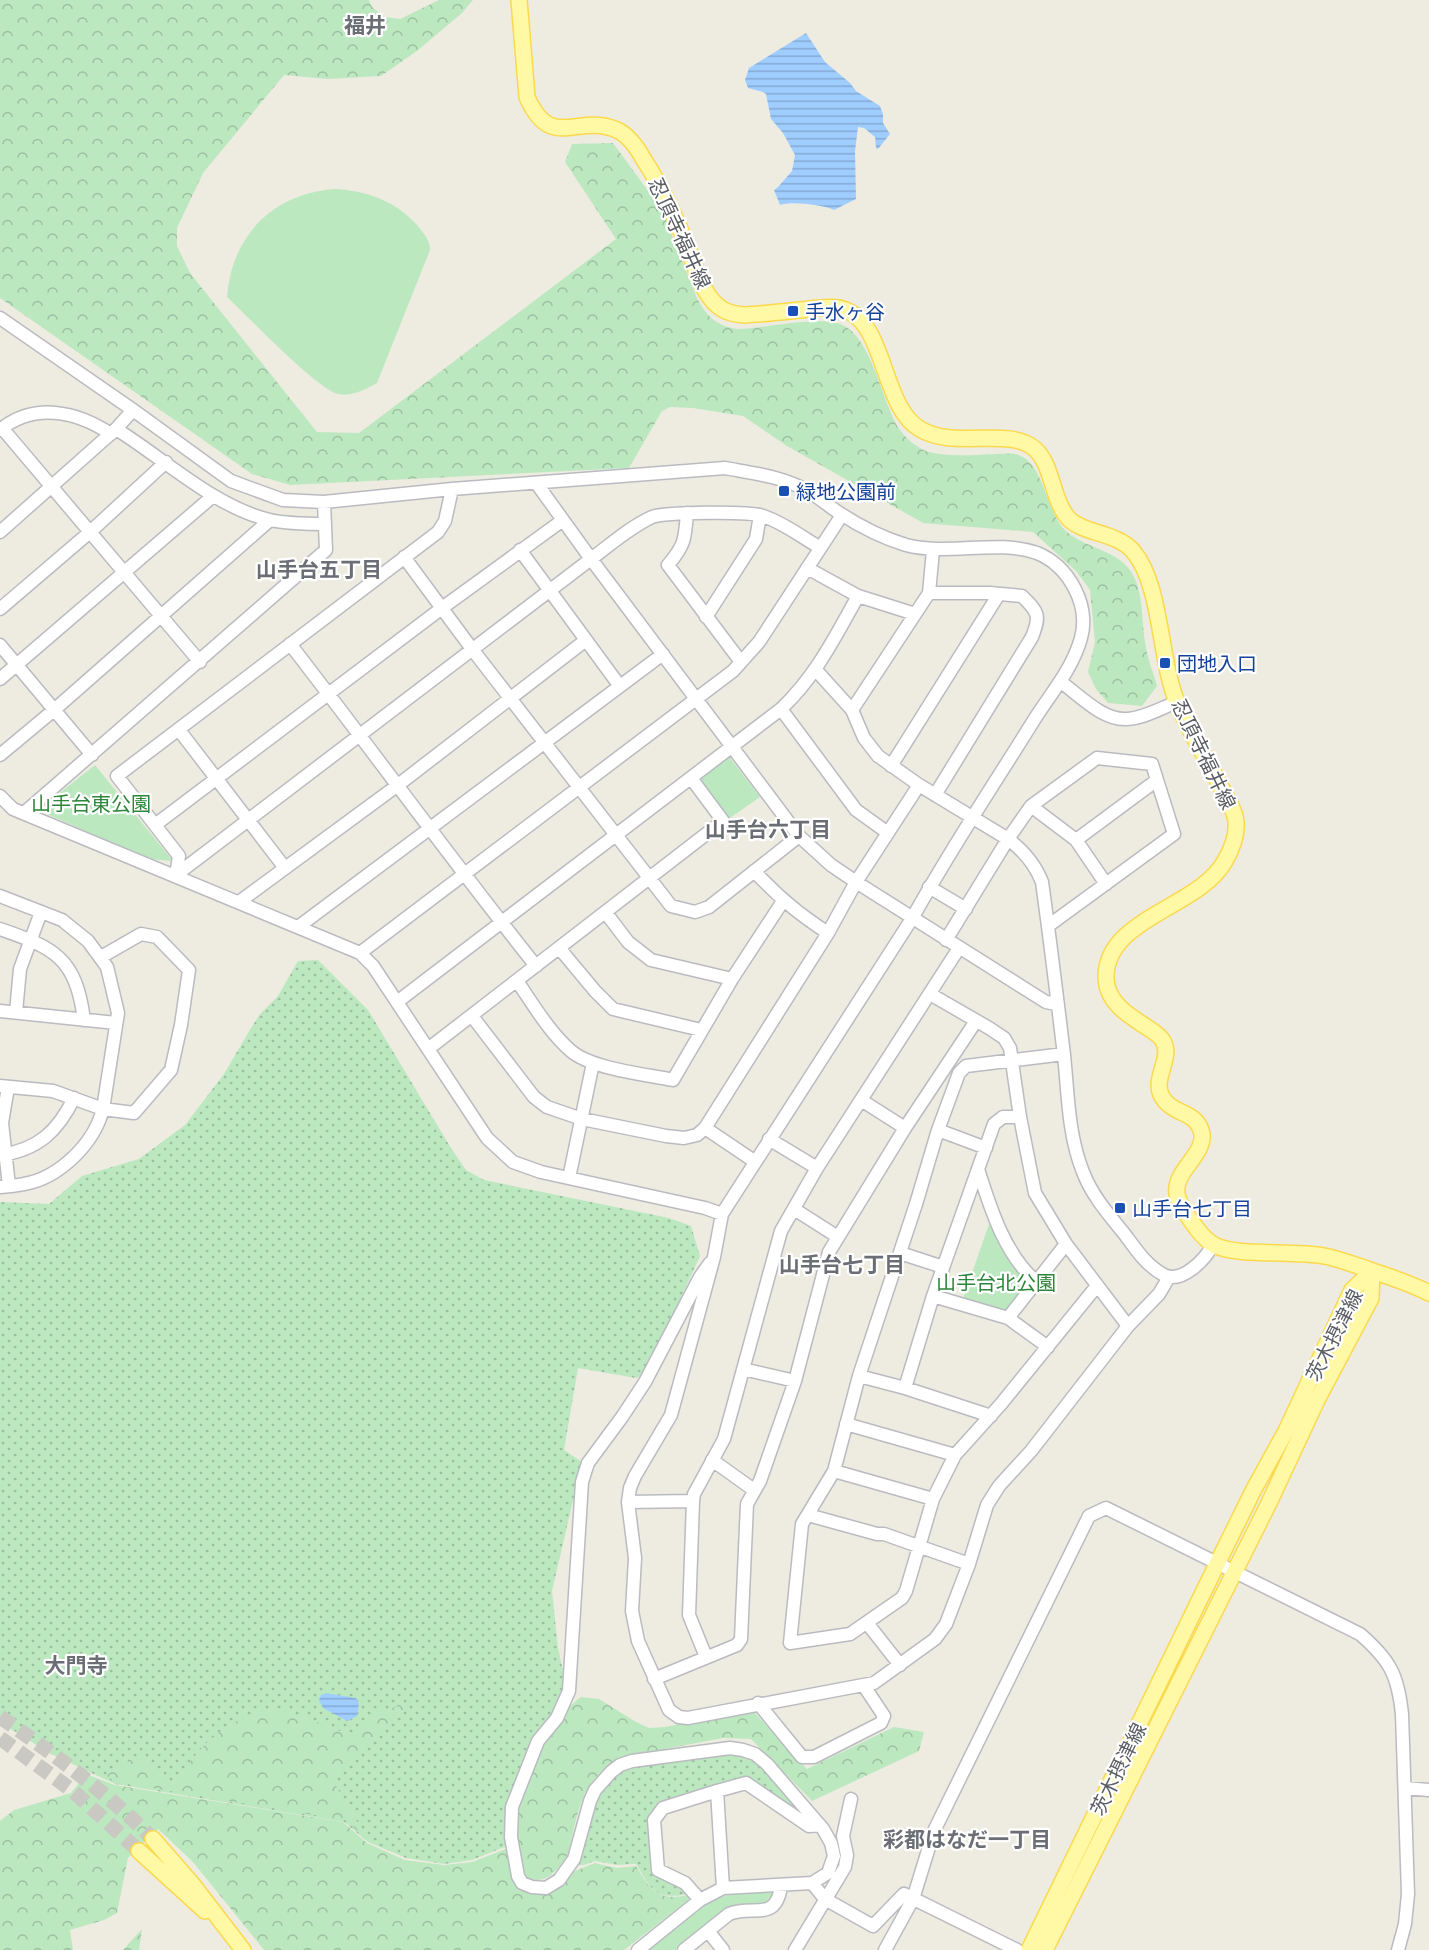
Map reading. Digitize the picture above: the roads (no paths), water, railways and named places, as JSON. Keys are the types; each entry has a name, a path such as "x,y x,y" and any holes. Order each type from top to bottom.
{"main road":[{"name":"忍頂寺福井線","path":"519,0 527,97 540,121 554,128 605,126 618,130 630,140 644,159 671,206 706,291 720,308 734,314 744,315 822,308 842,309 853,314 866,326 899,408 908,422 921,430 948,439 1008,438 1025,443 1037,450 1045,463 1067,517 1076,525 1106,535 1132,551 1153,590 1165,663 1177,702 1235,816 1235,840 1223,865 1209,881 1133,929 1118,944 1108,960 1107,988 1116,1003 1163,1039 1166,1053 1158,1087 1161,1098 1170,1107 1193,1118 1200,1127 1202,1140 1178,1181 1177,1194 1183,1208 1200,1233 1214,1244"},
{"path":"1214,1244 1244,1251 1308,1253 1330,1257 1415,1285 1429,1293"},
{"name":"茨木摂津線","path":"1029,1950 1254,1489 1286,1431 1352,1290 1372,1271"},
{"name":"茨木摂津線","path":"1045,1950 1234,1573 1317,1400 1371,1298 1372,1271"},
{"path":"153,1839 188,1889 243,1950"},
{"path":"139,1851 188,1889"}],"street":[{"path":"1,320 133,410 231,481 283,500 324,502 452,489 725,468 769,476 806,489 842,515 881,536 907,545 933,550 1011,548 1036,553 1058,565 1077,591 1083,615 1082,637 1061,682 1037,715 929,887 913,917 722,1214 714,1257 671,1415 635,1476 628,1502 635,1558 632,1611 638,1641 669,1710 679,1717 687,1718 758,1703 864,1686 874,1683 935,1639 946,1624 969,1564 987,1505 999,1486 1031,1451 1128,1326 1159,1294 1169,1277"},
{"path":"0,532 113,431 133,410"},
{"path":"200,662 1,429 23,415 56,412 113,431 166,462 213,496 248,513 270,520 303,525 326,524"},
{"path":"0,609 90,532 166,462"},
{"path":"537,484 799,836 831,865 856,882 1046,1002 1056,1004"},
{"path":"176,875 179,856 117,776 438,532 445,521 452,489"},
{"path":"0,680 213,496"},
{"path":"24,813 326,550 324,502"},
{"path":"176,875 591,559 634,527 654,516 687,513 760,515 784,525 819,547"},
{"path":"687,513 685,539 679,553 668,565 741,662"},
{"path":"706,617 756,539 760,515"},
{"path":"360,953 697,699 741,662 759,642 842,515"},
{"path":"0,755 270,520"},
{"path":"155,825 442,608 563,520"},
{"path":"520,550 619,685"},
{"path":"852,710 929,594 933,550"},
{"path":"404,558 671,906 695,912 709,907 799,836"},
{"path":"807,568 858,596 915,614"},
{"path":"929,594 1022,596 1034,608 1038,622 1032,637 935,795"},
{"path":"891,766 999,594"},
{"path":"397,1002 781,709 801,690 858,596"},
{"path":"239,902 398,785 586,640"},
{"path":"290,644 398,785 463,875 536,966"},
{"path":"0,645 92,755"},
{"path":"298,927 663,654"},
{"path":"815,669 852,710 864,738 878,756 919,785 1008,839 1020,848 1036,867 1042,882 1075,1147 1083,1172 1094,1193 1143,1259 1169,1277 1182,1276 1208,1256 1214,1244"},
{"path":"1061,682 1099,710 1114,718 1127,719 1144,715 1177,702"},
{"path":"781,709 856,810 888,833"},
{"path":"179,730 285,868"},
{"path":"946,940 1008,839 1031,807 1090,761 1100,757 1152,764 1174,834 1048,926"},
{"path":"428,1049 723,821 691,778"},
{"path":"1076,840 1157,780"},
{"path":"472,1016 534,1097 546,1107 582,1119 684,1138 697,1136 705,1128 828,933 856,882 919,785"},
{"path":"0,796 13,809 360,953 373,966 487,1138 513,1162 569,1178 705,1208 722,1214"},
{"path":"1031,807 1076,840 1106,884"},
{"path":"754,871 783,901 828,933"},
{"path":"929,887 966,909"},
{"path":"0,896 62,920 75,928 102,957 117,1002 103,1109 89,1139 67,1162 39,1180 4,1186 2,1123 4,1087 54,1091 103,1109 134,1113 171,1070 181,1025 189,970 156,937 141,934 102,957"},
{"path":"517,981 572,1052 593,1063 673,1080 732,979 783,901"},
{"path":"16,1012 20,969 41,912"},
{"path":"606,913 628,942 651,960 732,979"},
{"path":"0,929 30,939 51,950 71,972 81,999 84,1020"},
{"path":"706,1657 689,1616 694,1494 724,1439 781,1231 817,1168 958,948"},
{"path":"560,949 613,1009 701,1030"},
{"path":"930,994 1004,1038 1010,1048 1035,1193 1096,1287 1128,1326"},
{"path":"0,1011 116,1023"},
{"path":"654,1679 736,1645 741,1639 747,1503 760,1481 795,1381 826,1258 905,1128 976,1020"},
{"path":"1064,1054 966,1066 959,1073 938,1130 900,1253 858,1376 834,1471 802,1524 790,1643 850,1634 904,1594 933,1499 955,1455 991,1416 1096,1287"},
{"path":"569,1178 593,1063"},
{"path":"3,1154 37,1144 51,1134 60,1124 74,1098"},
{"path":"861,1100 905,1128"},
{"path":"905,1388 933,1296 994,1124 1003,1117 1020,1116"},
{"path":"705,1128 754,1161"},
{"path":"938,1130 986,1148"},
{"path":"769,1139 817,1168"},
{"path":"978,1170 997,1226 1028,1275 1037,1282"},
{"path":"794,1209 838,1237"},
{"path":"1008,1318 1066,1244"},
{"path":"900,1253 943,1267"},
{"path":"638,1950 700,1900 723,1888 812,1883 828,1873 834,1856 831,1843 819,1825 767,1764 759,1756 730,1748 632,1761 620,1765 595,1790 574,1859 559,1880 550,1887 536,1888 524,1885 517,1873 511,1837 512,1807 538,1741 557,1718 568,1691 579,1507 582,1482 588,1463 645,1382 700,1277 714,1257"},
{"path":"933,1296 1008,1318 1048,1347"},
{"path":"743,1369 795,1381"},
{"path":"858,1376 905,1388 991,1416"},
{"path":"846,1424 955,1455"},
{"path":"712,1460 754,1490"},
{"path":"834,1471 933,1499"},
{"path":"628,1502 693,1501"},
{"path":"885,1950 914,1899 934,1831 1089,1516 1106,1508 1360,1634 1376,1648 1391,1667 1400,1688 1408,1894 1405,1924 1398,1950"},
{"path":"808,1515 884,1534 969,1564"},
{"path":"867,1623 900,1665"},
{"path":"758,1703 802,1757 814,1757 881,1723 884,1716 864,1686"},
{"path":"700,1900 685,1883 658,1870 654,1820 663,1808 746,1783 809,1826 819,1825"},
{"path":"1405,1788 1429,1790"},
{"path":"717,1791 723,1888"},
{"path":"795,1950 846,1863 847,1855 843,1836 851,1799"},
{"path":"812,1883 825,1899 873,1926 904,1894 1017,1950"},
{"path":"684,1950 732,1912 762,1911 771,1908 778,1899 781,1886"},
{"path":"708,1931 723,1950"}],"water":[{"path":"806,33 825,62 856,91 880,106 883,123 890,134 878,149 875,137 864,128 858,127 855,151 856,199 834,210 807,204 780,205 774,190 792,171 795,155 783,133 771,119 766,94 748,88 745,80 749,68"},
{"path":"326,1693 356,1698 359,1704 357,1716 347,1721 323,1708 319,1700 321,1695"}],"tunnel":[{"path":"0,1717 79,1774 153,1839"},
{"path":"0,1738 73,1791 139,1851"}],"place":[{"name":"手水ヶ谷","path":"793,311"},
{"name":"緑地公園前","path":"784,491"},
{"name":"団地入口","path":"1165,663"},
{"name":"山手台七丁目","path":"1120,1208"}],"district":[{"name":"福井","path":"365,25"},
{"name":"山手台五丁目","path":"319,569"},
{"name":"山手台六丁目","path":"768,829"},
{"name":"山手台七丁目","path":"842,1264"},
{"name":"大門寺","path":"76,1665"},
{"name":"彩都はなだ一丁目","path":"967,1839"}],"park label":[{"name":"山手台東公園","path":"91,803"},
{"name":"山手台北公園","path":"996,1282"}]}
